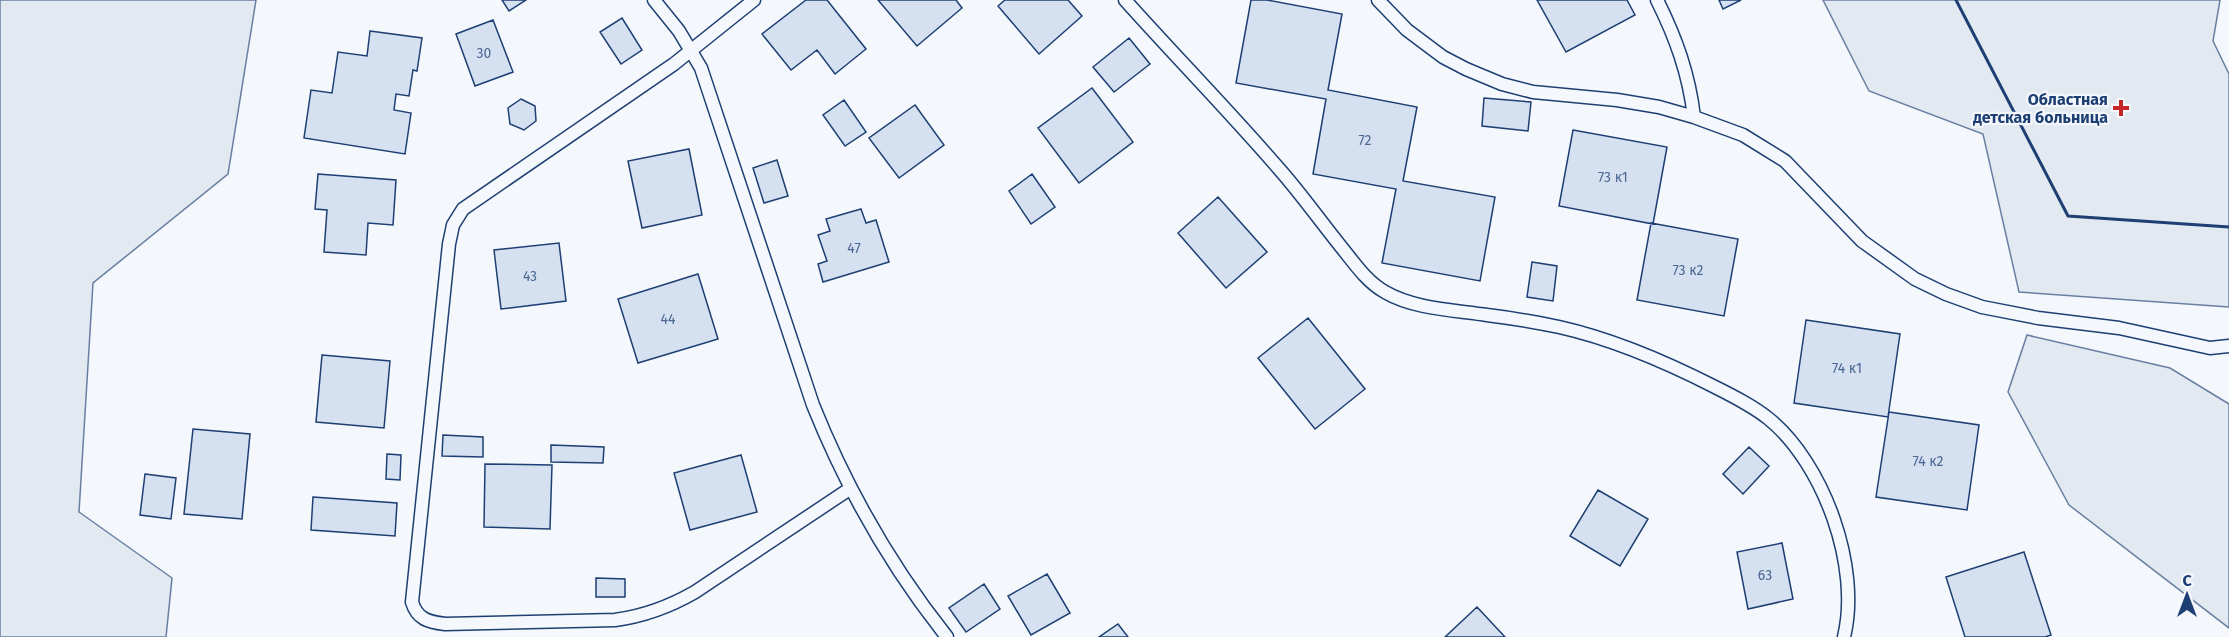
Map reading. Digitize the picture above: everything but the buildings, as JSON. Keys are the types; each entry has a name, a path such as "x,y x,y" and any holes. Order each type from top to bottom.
{"lane":[{"path":"654,0 680,31 693,51 813,405 851,488 909,584 947,637"},
{"path":"754,0 693,51 463,209 453,225 449,244 413,590 414,610 427,621 445,624 615,620 654,612 672,606 695,592 851,488"},
{"path":"1125,0 1281,171 1361,271 1386,292 1416,303 1531,321 1584,333 1686,372 1733,396 1768,418 1792,441 1814,476 1837,530 1849,591 1844,637"},
{"path":"1378,0 1407,30 1443,57 1502,84 1533,92 1659,107 1743,135 1785,161 1862,241 1915,279 1946,294 1983,307 2038,318 2119,328 2210,348 2229,346"},
{"path":"1657,0 1674,33 1682,56 1692,96 1694,117"}],"shaded area":[{"path":"0,0 256,0 228,174 93,283 79,512 172,578 166,637 0,637"},
{"path":"1823,0 2220,0 2213,41 2229,74 2229,307 2019,292 1983,134 1869,91"},
{"path":"2027,335 2170,368 2229,404 2229,628 2069,505 2008,392"}],"wall":[{"path":"1956,0 2068,216 2229,227"}],"place":[{"name":"Областная детская больница","path":"2121,108"}]}
